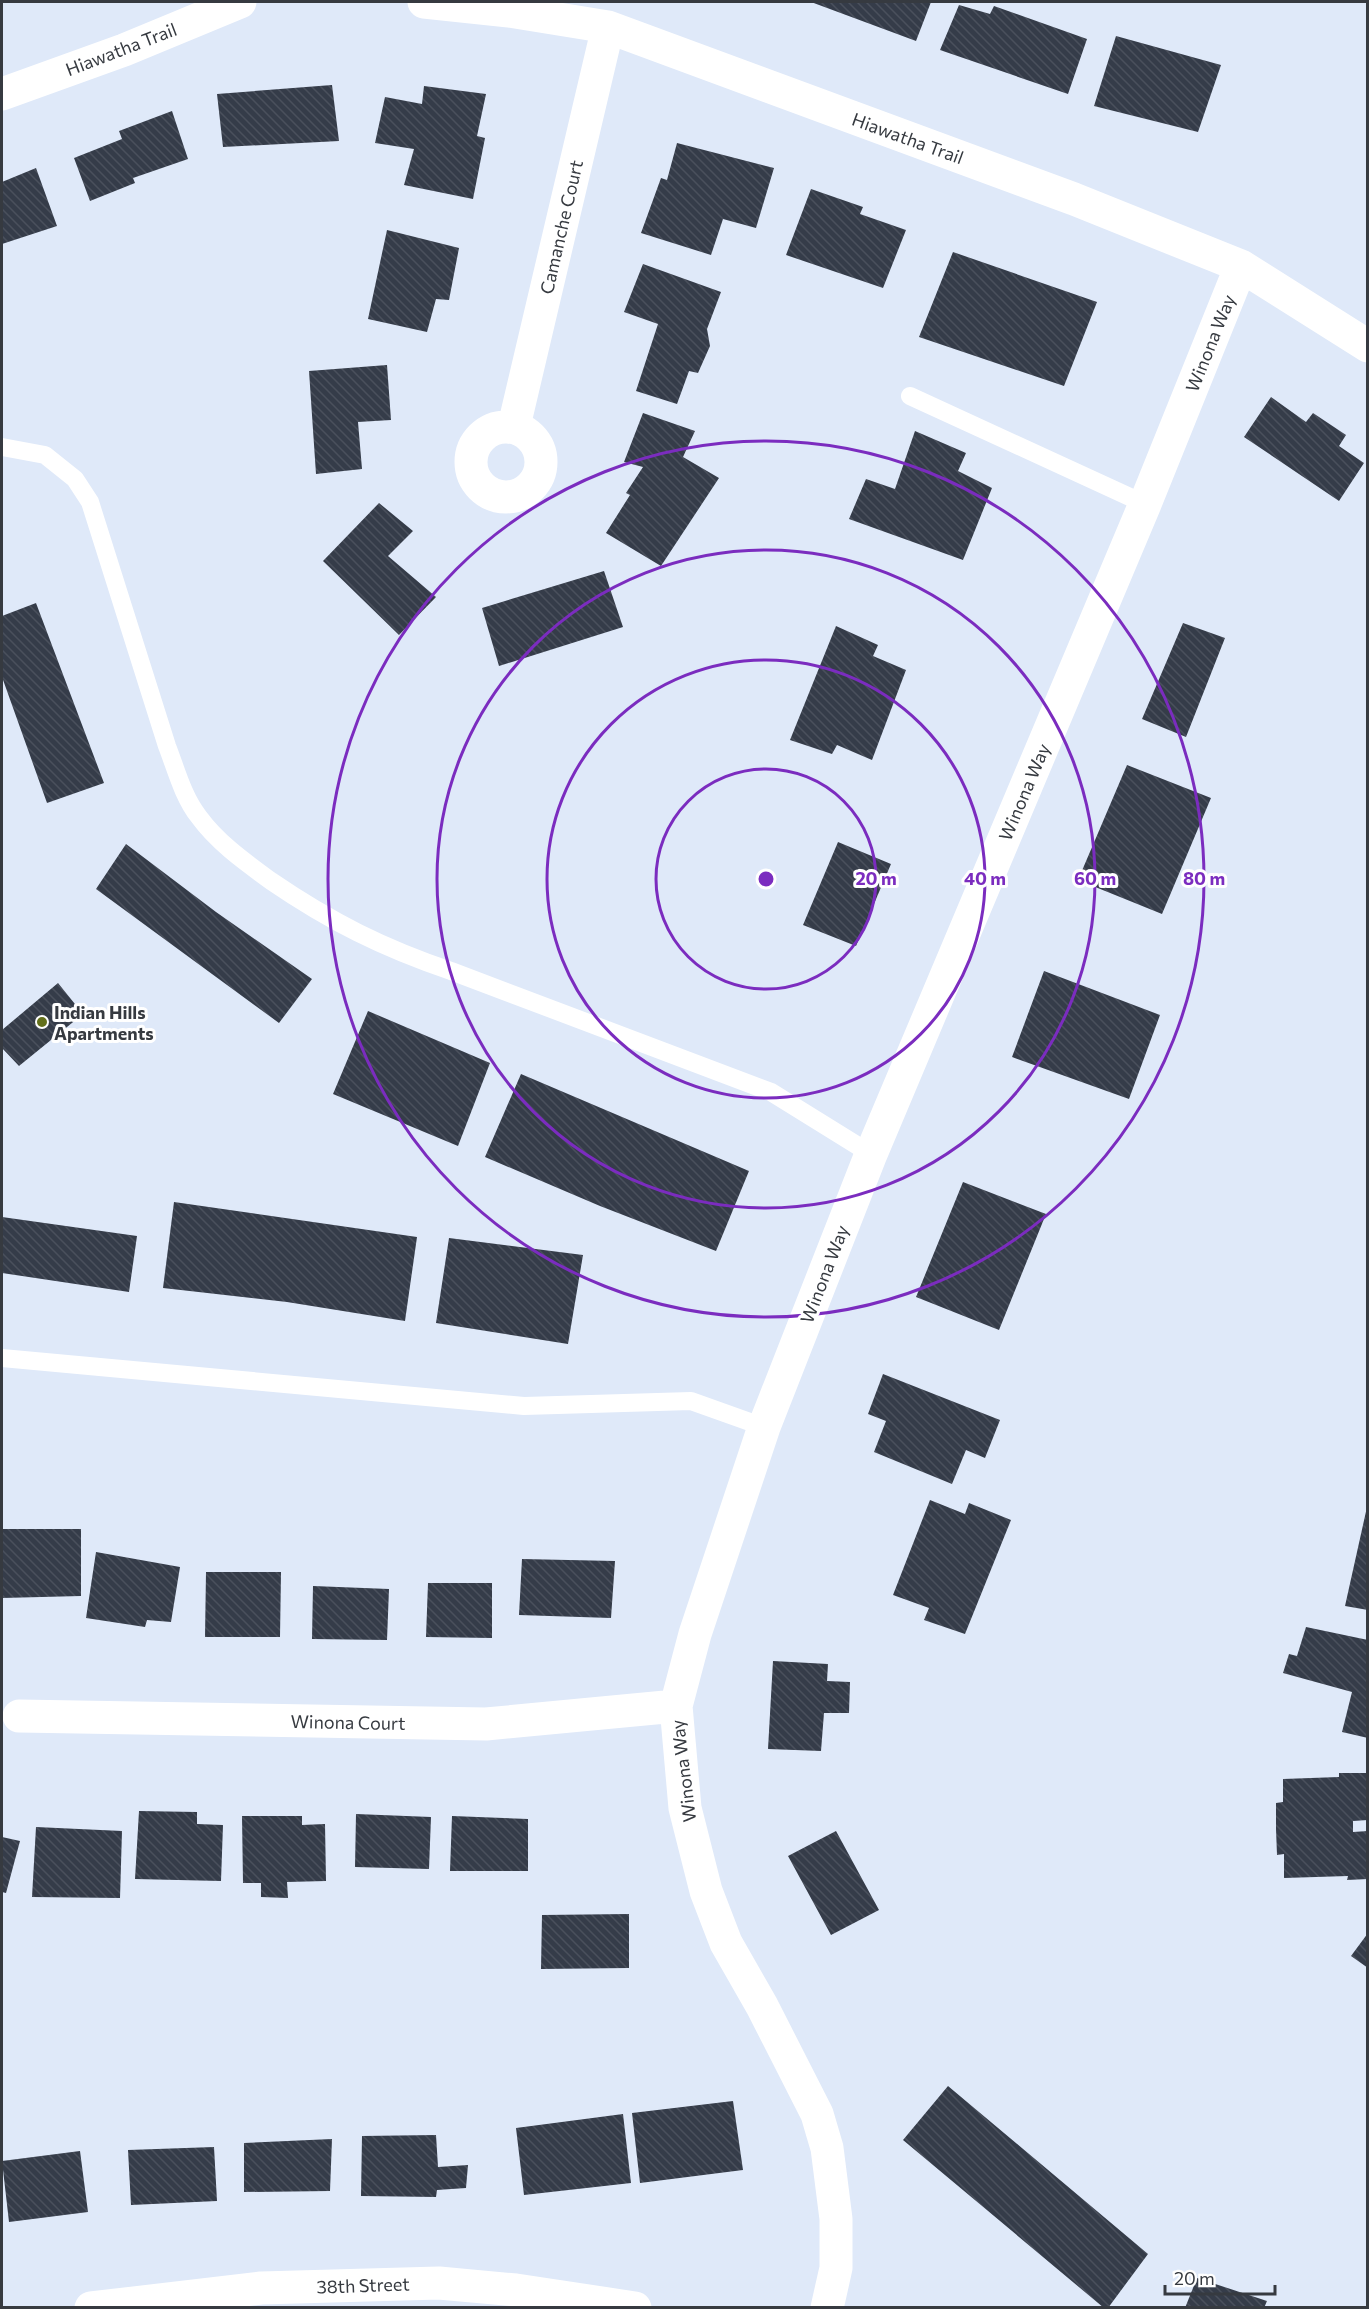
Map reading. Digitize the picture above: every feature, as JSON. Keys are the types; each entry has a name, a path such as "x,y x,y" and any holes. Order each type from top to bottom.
{"street":[{"name":"Hiawatha Trail","path":"2,94 124,50 240,2"},
{"name":"Hiawatha Trail","path":"423,2 509,11 608,27 1063,195 1241,266 1368,346"},
{"name":"Camanche Court","path":"514,426 608,27"},
{"name":"Winona Way","path":"827,2307 836,2268 836,2219 827,2148 817,2114 762,2006 726,1943 706,1891 685,1808 676,1706 695,1634 764,1426 871,1154 1145,504 1241,266"},
{"name":"Winona Court","path":"19,1716 486,1724 676,1706"},
{"name":"38th Street","path":"91,2307 184,2301 261,2288 439,2283 516,2290 636,2307"}],"lane":[{"path":"910,396 1145,504"},
{"path":"2,447 45,455 75,479 90,502 167,746 182,785 197,816 215,837 249,865 299,900 348,929 401,954 771,1092 871,1154"},
{"path":"2,1358 524,1406 692,1401 764,1426"}],"building":[{"path":"811,2 931,2 916,41"},
{"path":"959,5 990,14 994,6 1087,39 1068,94 940,50"},
{"path":"1116,36 1221,65 1198,132 1094,106"},
{"path":"332,85 339,141 223,147 217,94"},
{"path":"424,86 486,94 477,136 485,138 473,199 404,185 414,149 375,143 385,97 422,104"},
{"path":"172,111 188,159 133,178 135,183 90,201 74,158 122,139 119,131"},
{"path":"677,143 774,168 756,228 723,219 711,255 641,233 661,178 667,180"},
{"path":"36,168 57,226 2,244 2,182"},
{"path":"811,189 863,207 860,214 906,230 883,288 786,255"},
{"path":"387,230 459,248 449,300 436,299 427,332 368,319"},
{"path":"953,252 1097,302 1064,386 919,337"},
{"path":"643,264 721,292 707,329 710,346 698,373 689,371 677,404 636,391 658,324 624,312"},
{"path":"387,365 391,420 358,422 362,469 316,474 309,371"},
{"path":"1271,397 1306,422 1313,413 1346,435 1339,446 1364,463 1339,501 1244,437"},
{"path":"643,413 695,431 683,457 719,478 661,566 606,533 630,495 626,493 643,467 624,462"},
{"path":"915,431 966,453 958,471 992,488 963,560 849,519 866,479 895,489"},
{"path":"379,503 413,531 388,556 436,597 399,635 323,561"},
{"path":"604,571 623,627 499,666 482,608"},
{"path":"36,603 104,783 47,803 2,677 2,616"},
{"path":"1183,623 1225,638 1186,737 1142,719"},
{"path":"836,626 878,645 873,656 906,670 872,760 837,745 832,754 790,740"},
{"path":"1127,765 1211,798 1162,914 1078,880"},
{"path":"838,842 891,864 856,946 803,925"},
{"path":"126,844 216,912 312,979 279,1023 96,889"},
{"path":"1044,971 1160,1015 1129,1099 1012,1057"},
{"name":"Indian Hills Apartments","path":"58,983 83,1014 19,1066 2,1048 2,1030"},
{"path":"368,1011 490,1063 458,1146 333,1094"},
{"path":"521,1074 749,1171 716,1251 600,1206 485,1157"},
{"path":"963,1182 1046,1214 999,1330 916,1297"},
{"path":"174,1202 417,1237 405,1321 287,1302 163,1288"},
{"path":"2,1217 137,1236 129,1292 2,1273"},
{"path":"449,1238 583,1255 568,1344 436,1323"},
{"path":"883,1374 1000,1420 985,1458 966,1450 952,1484 874,1452 886,1421 868,1414"},
{"path":"930,1500 965,1514 969,1503 1011,1520 965,1634 924,1620 929,1608 893,1595"},
{"path":"1368,1507 1368,1610 1345,1606"},
{"path":"2,1529 81,1529 81,1596 2,1598"},
{"path":"96,1552 180,1567 171,1622 147,1620 145,1627 86,1618"},
{"path":"522,1559 615,1561 611,1618 519,1615"},
{"path":"206,1572 281,1572 280,1637 205,1637"},
{"path":"428,1583 492,1583 492,1638 426,1637"},
{"path":"313,1586 389,1589 387,1640 312,1639"},
{"path":"1306,1627 1368,1640 1368,1738 1342,1732 1352,1692 1283,1673 1289,1654 1297,1656"},
{"path":"773,1661 828,1664 827,1681 850,1682 849,1713 824,1713 821,1751 768,1749"},
{"path":"1339,1773 1368,1773 1368,1820 1353,1821 1353,1832 1368,1831 1368,1879 1347,1880 1348,1876 1284,1878 1284,1854 1277,1855 1276,1829 1276,1803 1283,1802 1283,1779 1339,1777"},
{"path":"139,1811 197,1812 197,1824 223,1825 221,1881 135,1879"},
{"path":"356,1814 431,1817 429,1869 355,1867"},
{"path":"242,1816 302,1816 302,1825 325,1824 326,1881 287,1882 288,1898 261,1897 261,1883 243,1883"},
{"path":"452,1816 528,1819 528,1871 450,1871"},
{"path":"36,1827 122,1831 120,1898 32,1897"},
{"path":"836,1831 879,1910 831,1935 788,1856"},
{"path":"2,1837 20,1841 6,1893 2,1892"},
{"path":"629,1914 629,1968 541,1969 542,1915"},
{"path":"1368,1933 1368,1968 1351,1956"},
{"path":"948,2086 1148,2254 1108,2308 1104,2308 903,2140"},
{"path":"733,2101 743,2170 640,2183 632,2113"},
{"path":"623,2114 631,2183 524,2195 516,2128"},
{"path":"436,2135 438,2167 468,2165 466,2188 437,2190 436,2197 361,2196 362,2136"},
{"path":"332,2139 330,2191 244,2192 244,2143"},
{"path":"214,2147 217,2201 131,2205 128,2150"},
{"path":"80,2151 88,2212 9,2222 2,2161"},
{"path":"1197,2278 1267,2301 1264,2308 1185,2308"}],"place":[{"name":"Indian Hills Apartments","path":"42,1022"}]}
